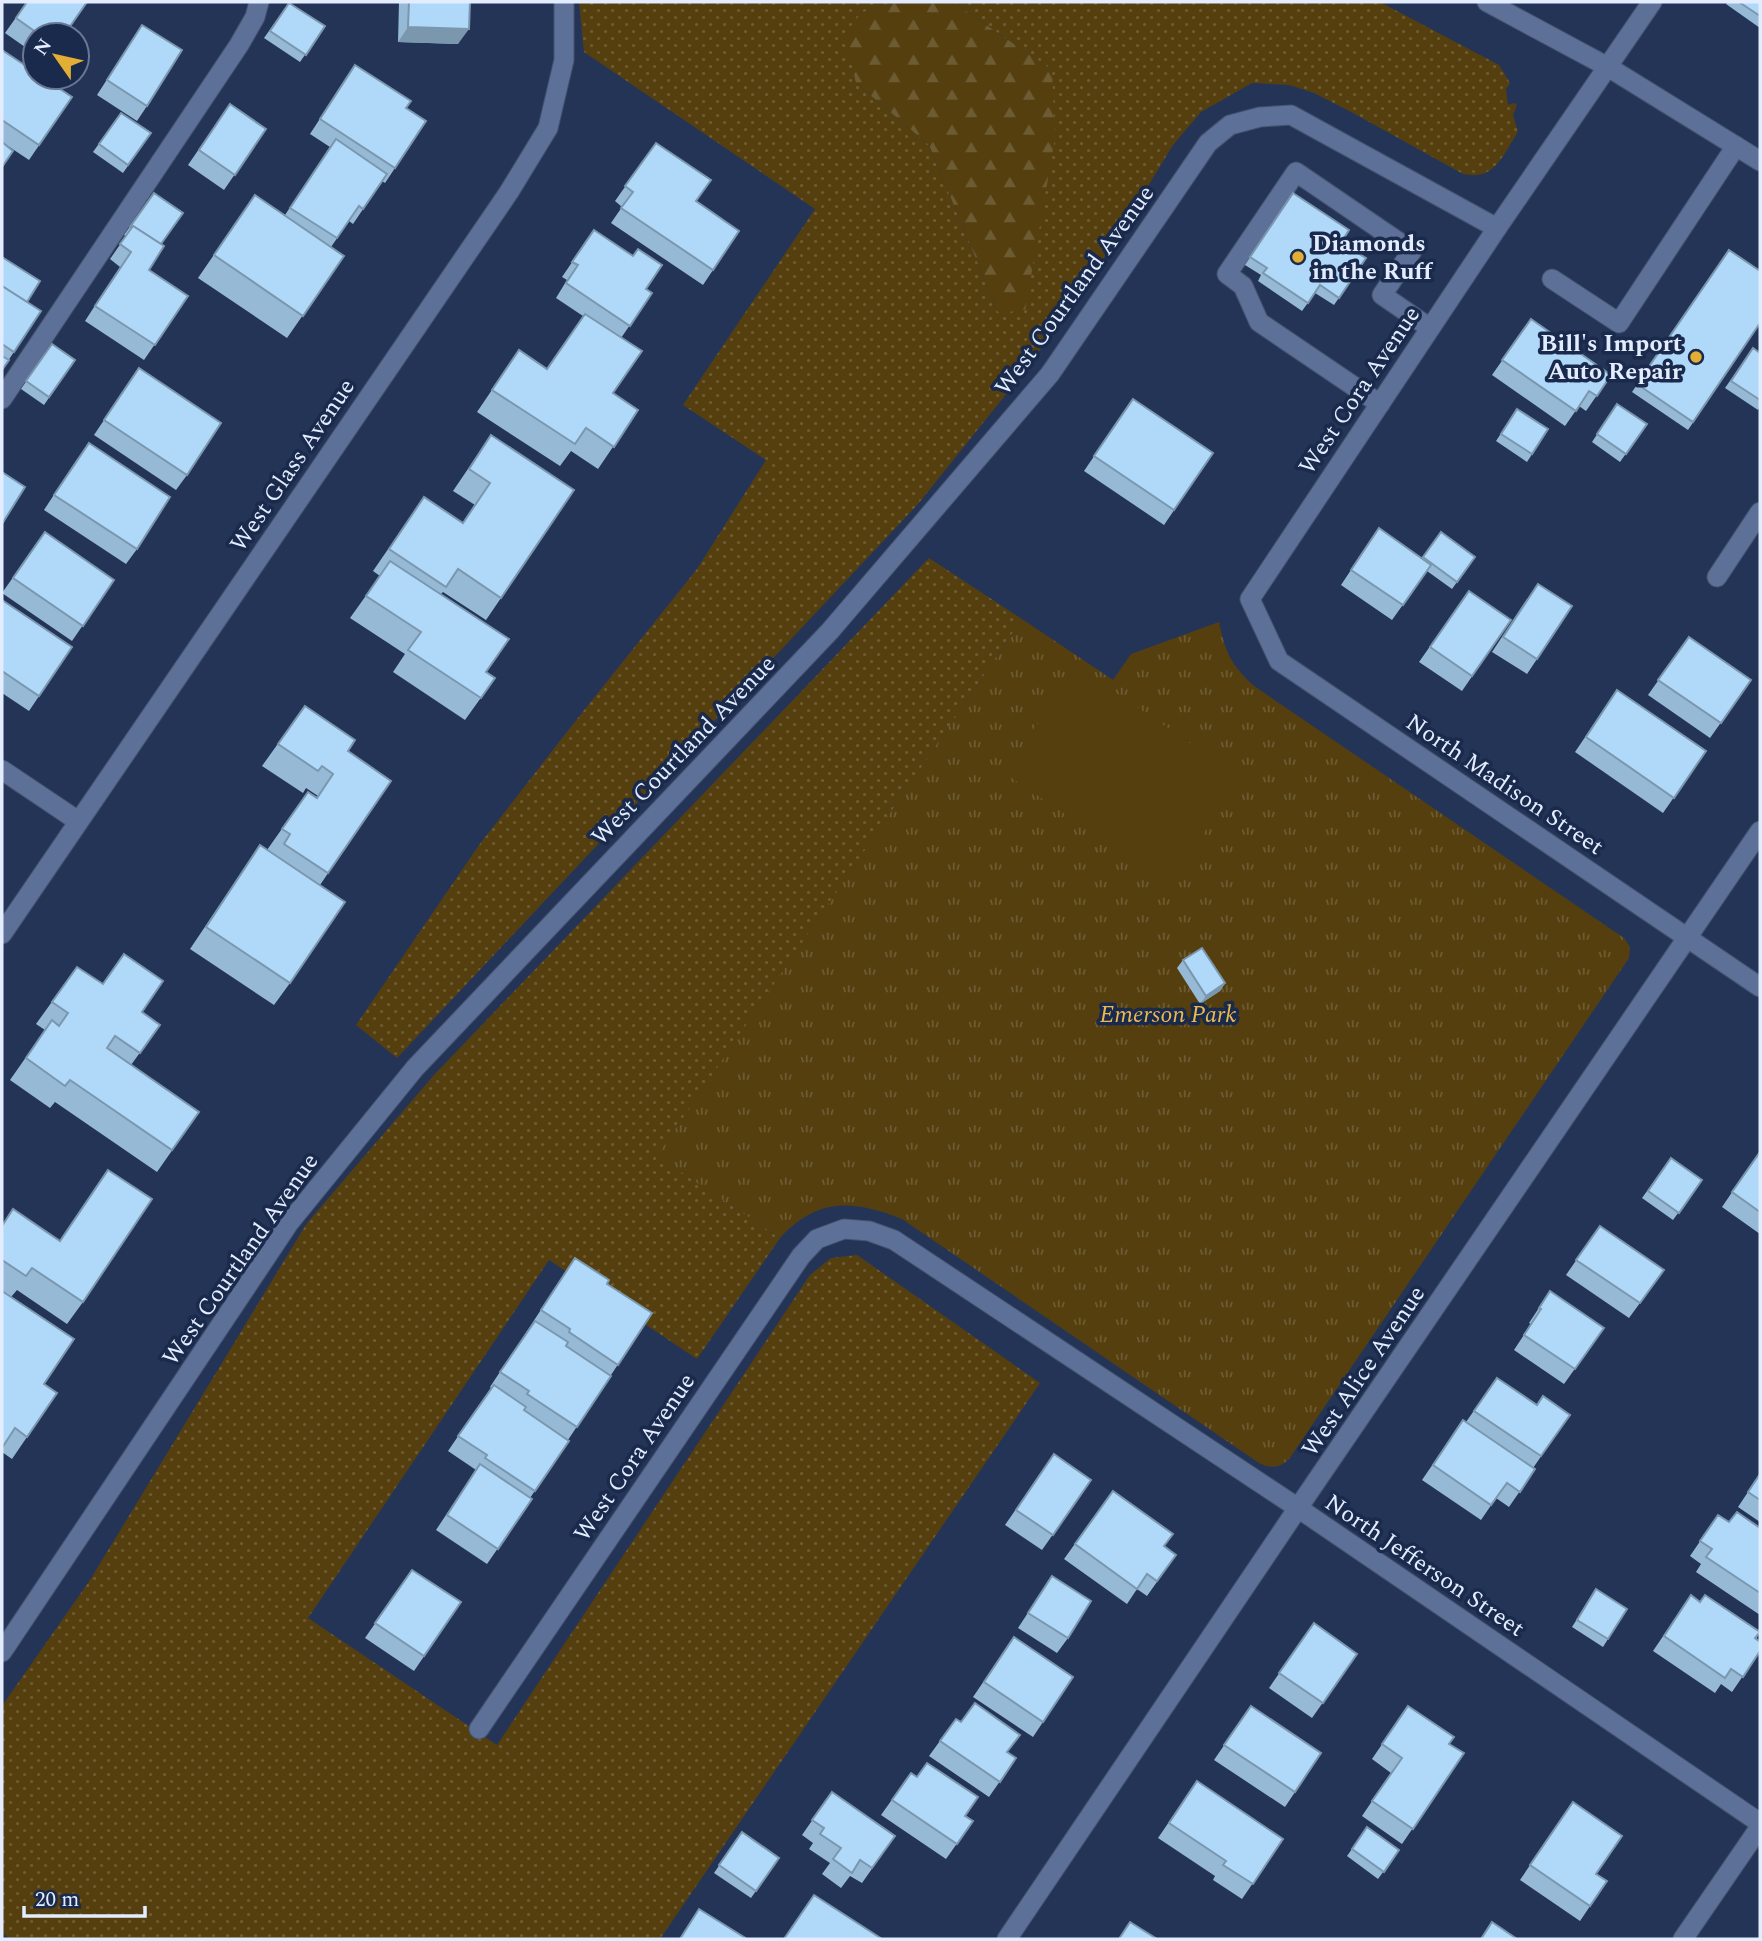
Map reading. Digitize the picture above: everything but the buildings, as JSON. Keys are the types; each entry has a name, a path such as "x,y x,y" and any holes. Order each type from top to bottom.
{"street":[{"path":"2,399 239,45 255,17 259,2"},
{"name":"West Glass Avenue","path":"2,933 509,192 548,128 564,60 564,2"},
{"path":"1487,2 1608,67 1760,161"},
{"name":"West Cora Avenue","path":"1250,599 1497,228 1652,2"},
{"name":"West Courtland Avenue","path":"2,1652 289,1223 415,1068 830,631 1050,374 1208,143 1230,125 1261,117 1291,116 1497,228"},
{"path":"1552,279 1619,323 1736,146"},
{"path":"1380,404 1259,322 1243,286 1227,274 1296,172 1412,251 1382,295 1430,328"},
{"path":"1717,577 1760,512"},
{"name":"North Madison Street","path":"1250,599 1279,661 1760,987"},
{"path":"2,770 78,821"},
{"name":"West Alice Avenue","path":"1007,1939 1760,831"},
{"name":"West Cora Avenue","path":"479,1729 801,1256 817,1239 844,1229"},
{"name":"North Jefferson Street","path":"844,1229 869,1231 894,1240 1298,1508 1760,1825"},
{"path":"1683,1939 1760,1825"}],"green space":[{"path":"579,2 893,2 861,13 856,83 929,145 998,312 1052,70 953,2 1380,2 1499,65 1510,83 1506,89 1508,105 1517,105 1513,115 1518,132 1497,165 1483,174 1474,175 1463,174 1314,93 1289,85 1252,83 1201,112 1173,145 1095,273 1027,368 918,504 397,1058 356,1025 479,845 697,569 766,460 683,405 815,209 584,52"},
{"path":"893,2 953,2 1052,70 1055,138 1025,311 998,312 929,145 856,83 845,34 861,13"},
{"path":"929,558 1022,619 658,1156 780,1238 697,1359 549,1260 308,1618 497,1745 810,1275 831,1258 857,1255 1040,1383 660,1939 10,1939 2,1932 2,1706 90,1580 307,1223 434,1075"},
{"name":"Emerson Park","path":"1022,619 1113,680 1131,654 1219,622 1230,657 1254,686 1624,938 1630,947 1629,958 1289,1459 1279,1466 1271,1467 1259,1463 902,1219 868,1208 837,1206 808,1215 780,1238 657,1156"},
{"path":"1076,666 1241,777 1170,884 1004,773"}],"place":[{"name":"Diamonds in the Ruff","path":"1298,257"},
{"name":"Bill's Import Auto Repair","path":"1696,357"}]}
